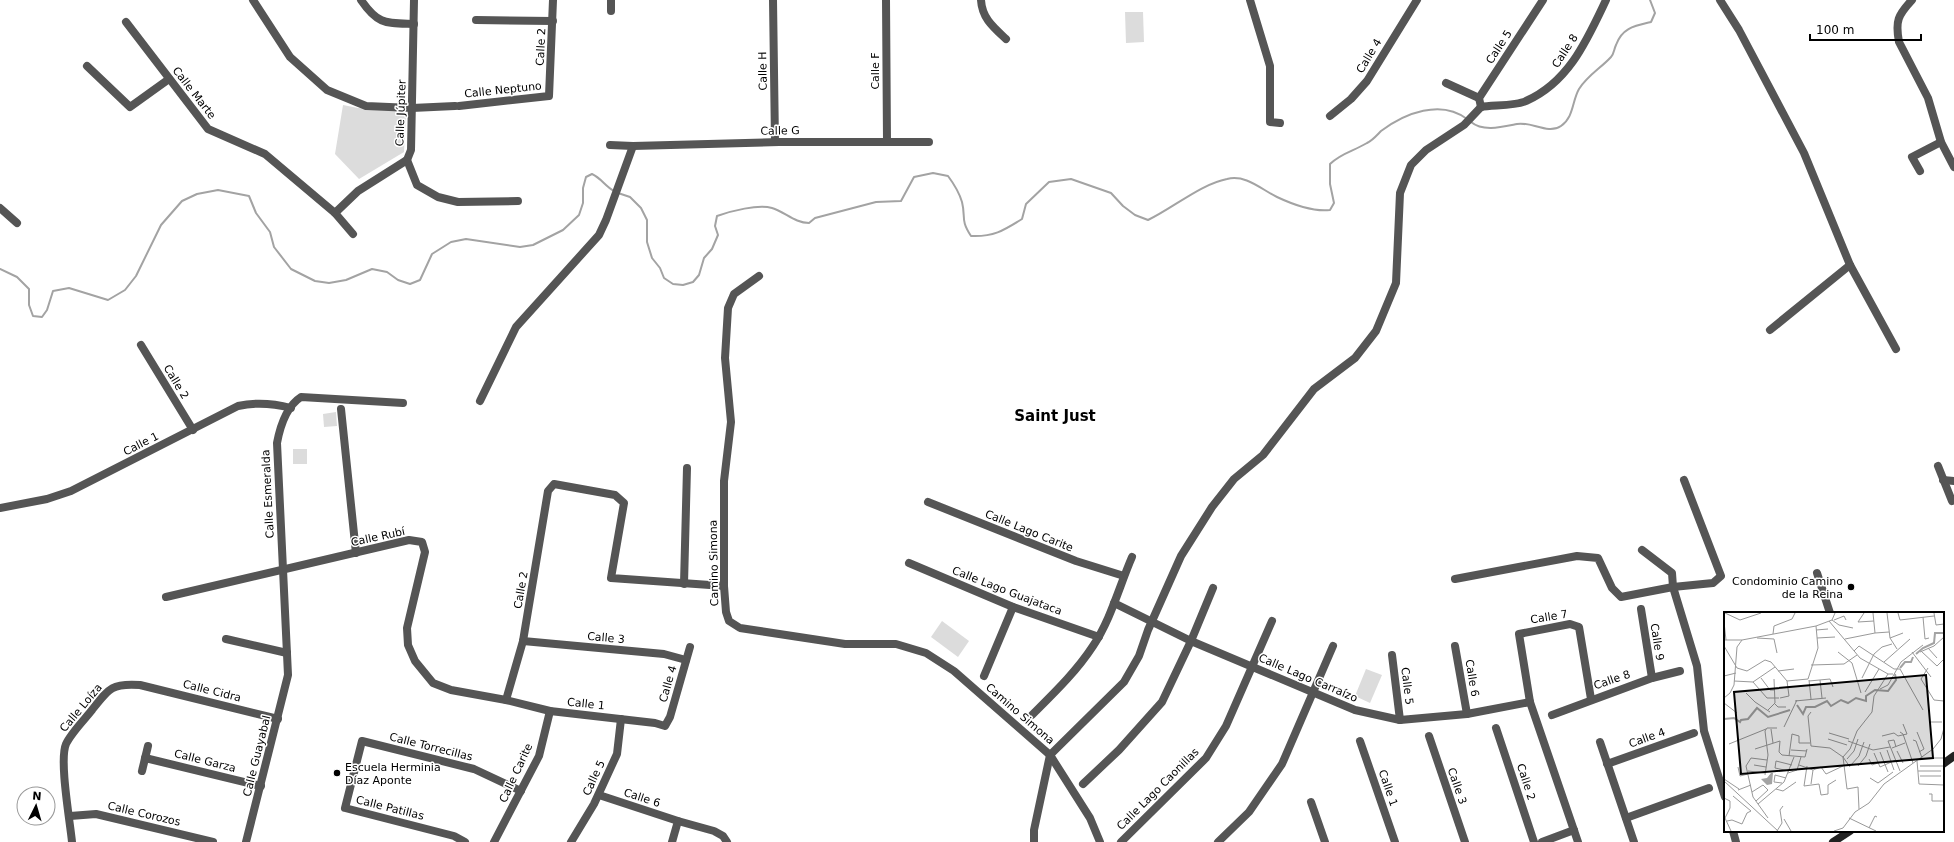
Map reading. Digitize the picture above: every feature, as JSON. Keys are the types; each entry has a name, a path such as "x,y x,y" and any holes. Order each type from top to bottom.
{"street":[{"name":"Calle Neptuno","path":"253,0 290,57 327,90 366,106 412,108 457,106 550,96"},
{"path":"361,0 371,16 387,23 414,24"},
{"name":"Calle Júpiter","path":"335,213 358,191 407,160 411,150 414,0"},
{"name":"Calle 2","path":"550,96 553,0"},
{"path":"611,0 611,11"},
{"name":"Calle H","path":"773,0 775,142"},
{"name":"Calle F","path":"886,0 887,141"},
{"path":"981,0 984,15 1006,39"},
{"path":"1250,0 1270,66 1270,122 1280,123"},
{"name":"Calle 4","path":"1330,116 1351,99 1367,81 1417,0"},
{"name":"Calle 5","path":"1050,755 1124,682 1140,656 1152,622 1181,556 1212,507 1234,479 1263,455 1314,389 1355,358 1376,331 1396,283 1400,193 1411,164 1426,150 1465,124 1472,117 1543,0"},
{"name":"Calle 8","path":"1480,103 1525,102 1550,87 1566,72 1606,0"},
{"path":"1720,0 1738,30 1804,153 1850,265 1896,349"},
{"path":"1912,0 1898,16 1897,32 1899,42 1928,98 1941,142 1954,167"},
{"path":"476,20 553,21"},
{"name":"Calle Marte","path":"126,22 208,129 265,154 335,213 353,234"},
{"path":"87,66 130,107 169,79"},
{"path":"1446,83 1480,103"},
{"name":"Calle G","path":"610,145 633,146 775,142 928,142"},
{"path":"1920,171 1912,157 1941,142"},
{"path":"480,400 516,327 599,235 633,146"},
{"path":"407,160 417,185 438,197 458,202 518,201"},
{"path":"0,208 17,223"},
{"path":"1770,330 1850,265"},
{"name":"Camino Simona","path":"759,276 734,294 728,308 725,358 731,422 724,481 724,586 726,612 729,621 740,628 845,644 896,644 926,653 954,671 1050,755 1090,818 1100,842"},
{"name":"Calle 2","path":"141,345 192,430"},
{"name":"Calle Esmeralda","path":"288,675 277,443 279,430 294,402 301,397 403,403"},
{"name":"Calle 1","path":"0,508 48,499 71,491 238,406 271,403 291,408"},
{"path":"341,409 356,552"},
{"path":"1938,466 1952,501"},
{"path":"687,468 684,584 724,586"},
{"path":"1455,580 1577,556 1598,558 1612,588 1621,596 1673,587 1713,583 1721,576 1684,480"},
{"path":"1943,480 1954,481"},
{"name":"Calle 2","path":"506,700 523,642 548,491 554,484 615,495 624,503 611,578 684,584"},
{"name":"Calle Lago Carite","path":"928,502 1076,561 1124,576"},
{"name":"Calle Rubí","path":"166,597 409,540 422,542 425,552 407,628 408,645 415,661 433,683 451,690 506,700"},
{"path":"1642,550 1672,573 1673,587 1697,666 1704,731 1724,794"},
{"path":"1032,715 1077,669 1099,637 1132,557"},
{"name":"Calle Lago Guajataca","path":"909,563 1013,607 1099,637"},
{"path":"1817,573 1830,612"},
{"path":"1083,784 1119,750 1162,702 1191,641 1213,588"},
{"name":"Calle Lago Carraízo","path":"1114,603 1191,641 1355,710 1400,720 1467,714 1530,702"},
{"path":"984,676 1013,607"},
{"name":"Calle 9","path":"1641,609 1652,678"},
{"name":"Calle Lago Caonillas","path":"1121,842 1206,758 1226,726 1272,621"},
{"name":"Calle 7","path":"1530,702 1519,634 1570,624 1579,627 1581,632 1591,699"},
{"path":"226,639 286,653"},
{"name":"Calle 3","path":"523,642 664,654 686,660"},
{"path":"1218,842 1249,812 1282,764 1333,646"},
{"name":"Calle 6","path":"1455,646 1467,714"},
{"name":"Calle 4","path":"665,726 670,717 690,647"},
{"name":"Calle 5","path":"1392,655 1400,720"},
{"name":"Calle 8","path":"1552,715 1591,699 1652,678 1680,671"},
{"name":"Calle Guayabal","path":"246,842 288,675"},
{"name":"Calle Cidra","path":"140,685 278,719"},
{"name":"Calle Loíza","path":"72,842 63,762 66,744 105,693 115,686 140,685"},
{"name":"Calle 1","path":"506,700 550,711 655,723 665,726"},
{"path":"1530,702 1578,842"},
{"name":"Calle Carite","path":"494,842 539,756 550,711"},
{"name":"Calle 5","path":"572,842 598,795 617,754 621,719"},
{"name":"Calle 2","path":"1496,728 1534,842"},
{"name":"Calle 4","path":"1607,764 1694,733"},
{"name":"Calle 3","path":"1428,736 1465,842"},
{"name":"Calle Torrecillas","path":"354,771 362,741 474,769 521,791"},
{"name":"Calle 1","path":"1360,741 1395,842"},
{"path":"1600,742 1634,842"},
{"path":"142,771 148,746"},
{"path":"1034,842 1034,830 1050,755"},
{"path":"1944,763 1954,756"},
{"name":"Calle Garza","path":"145,758 261,786"},
{"name":"Calle Patillas","path":"354,771 345,808 454,836 465,842"},
{"path":"1626,818 1709,788"},
{"name":"Calle 6","path":"598,795 714,831 723,836 727,842"},
{"path":"1311,802 1325,842"},
{"name":"Calle Corozos","path":"70,816 96,814 213,842"},
{"path":"672,842 678,821"},
{"path":"1542,842 1574,830"},
{"path":"1836,837 1848,832"},
{"path":"1727,842 1735,837"}],"shaded area":[{"path":"1125,12 1143,12 1144,42 1126,43"},
{"path":"343,105 358,108 402,111 406,115 404,152 359,179 335,154"},
{"path":"336,412 337,426 324,427 323,414"},
{"path":"293,449 307,449 307,464 293,464"},
{"path":"942,621 969,641 958,657 931,637"},
{"path":"1366,669 1382,675 1370,703 1355,696"}],"waterway":[{"path":"1471,122 1487,128 1517,124 1528,124 1545,129 1561,126 1571,114 1579,89 1586,80 1612,56 1619,39 1625,31 1651,22 1655,13 1650,0"},
{"path":"618,193 630,197 641,208 647,220 647,242 652,258 660,268 664,278 673,284 683,285 693,282 699,275 704,258 712,249 718,235 715,226 717,216 737,210 752,207 772,208 799,221 809,223 815,218 876,202 901,201 914,177 933,173 948,176 954,185 962,202 964,222 971,236 992,234 1009,227 1022,219 1026,204 1049,182 1071,179 1111,193 1123,206 1135,215 1148,220 1207,186 1234,178 1247,181 1277,197 1297,205 1310,209 1330,210 1334,203 1330,184 1330,164 1334,160 1369,142 1391,124 1412,114 1435,109 1457,113 1467,119"},
{"path":"0,269 17,277 29,289 29,305 33,316 42,317 47,310 53,291 69,288 108,300 125,290 136,276 161,225 182,201 197,194 218,190 249,196 256,213 270,232 274,247 291,269 315,281 329,283 346,280 372,269 387,272 398,280 410,284 420,280 432,254 451,242 466,239 520,247 533,245 563,230 579,215 583,203 583,188 586,177 592,174 614,191"}],"place":[{"name":"Condominio Camino de la Reina","path":"1851,587"},
{"name":"Escuela Herminia Díaz Aponte","path":"337,773"}],"district":[{"name":"Saint Just","path":"1055,416"}]}
